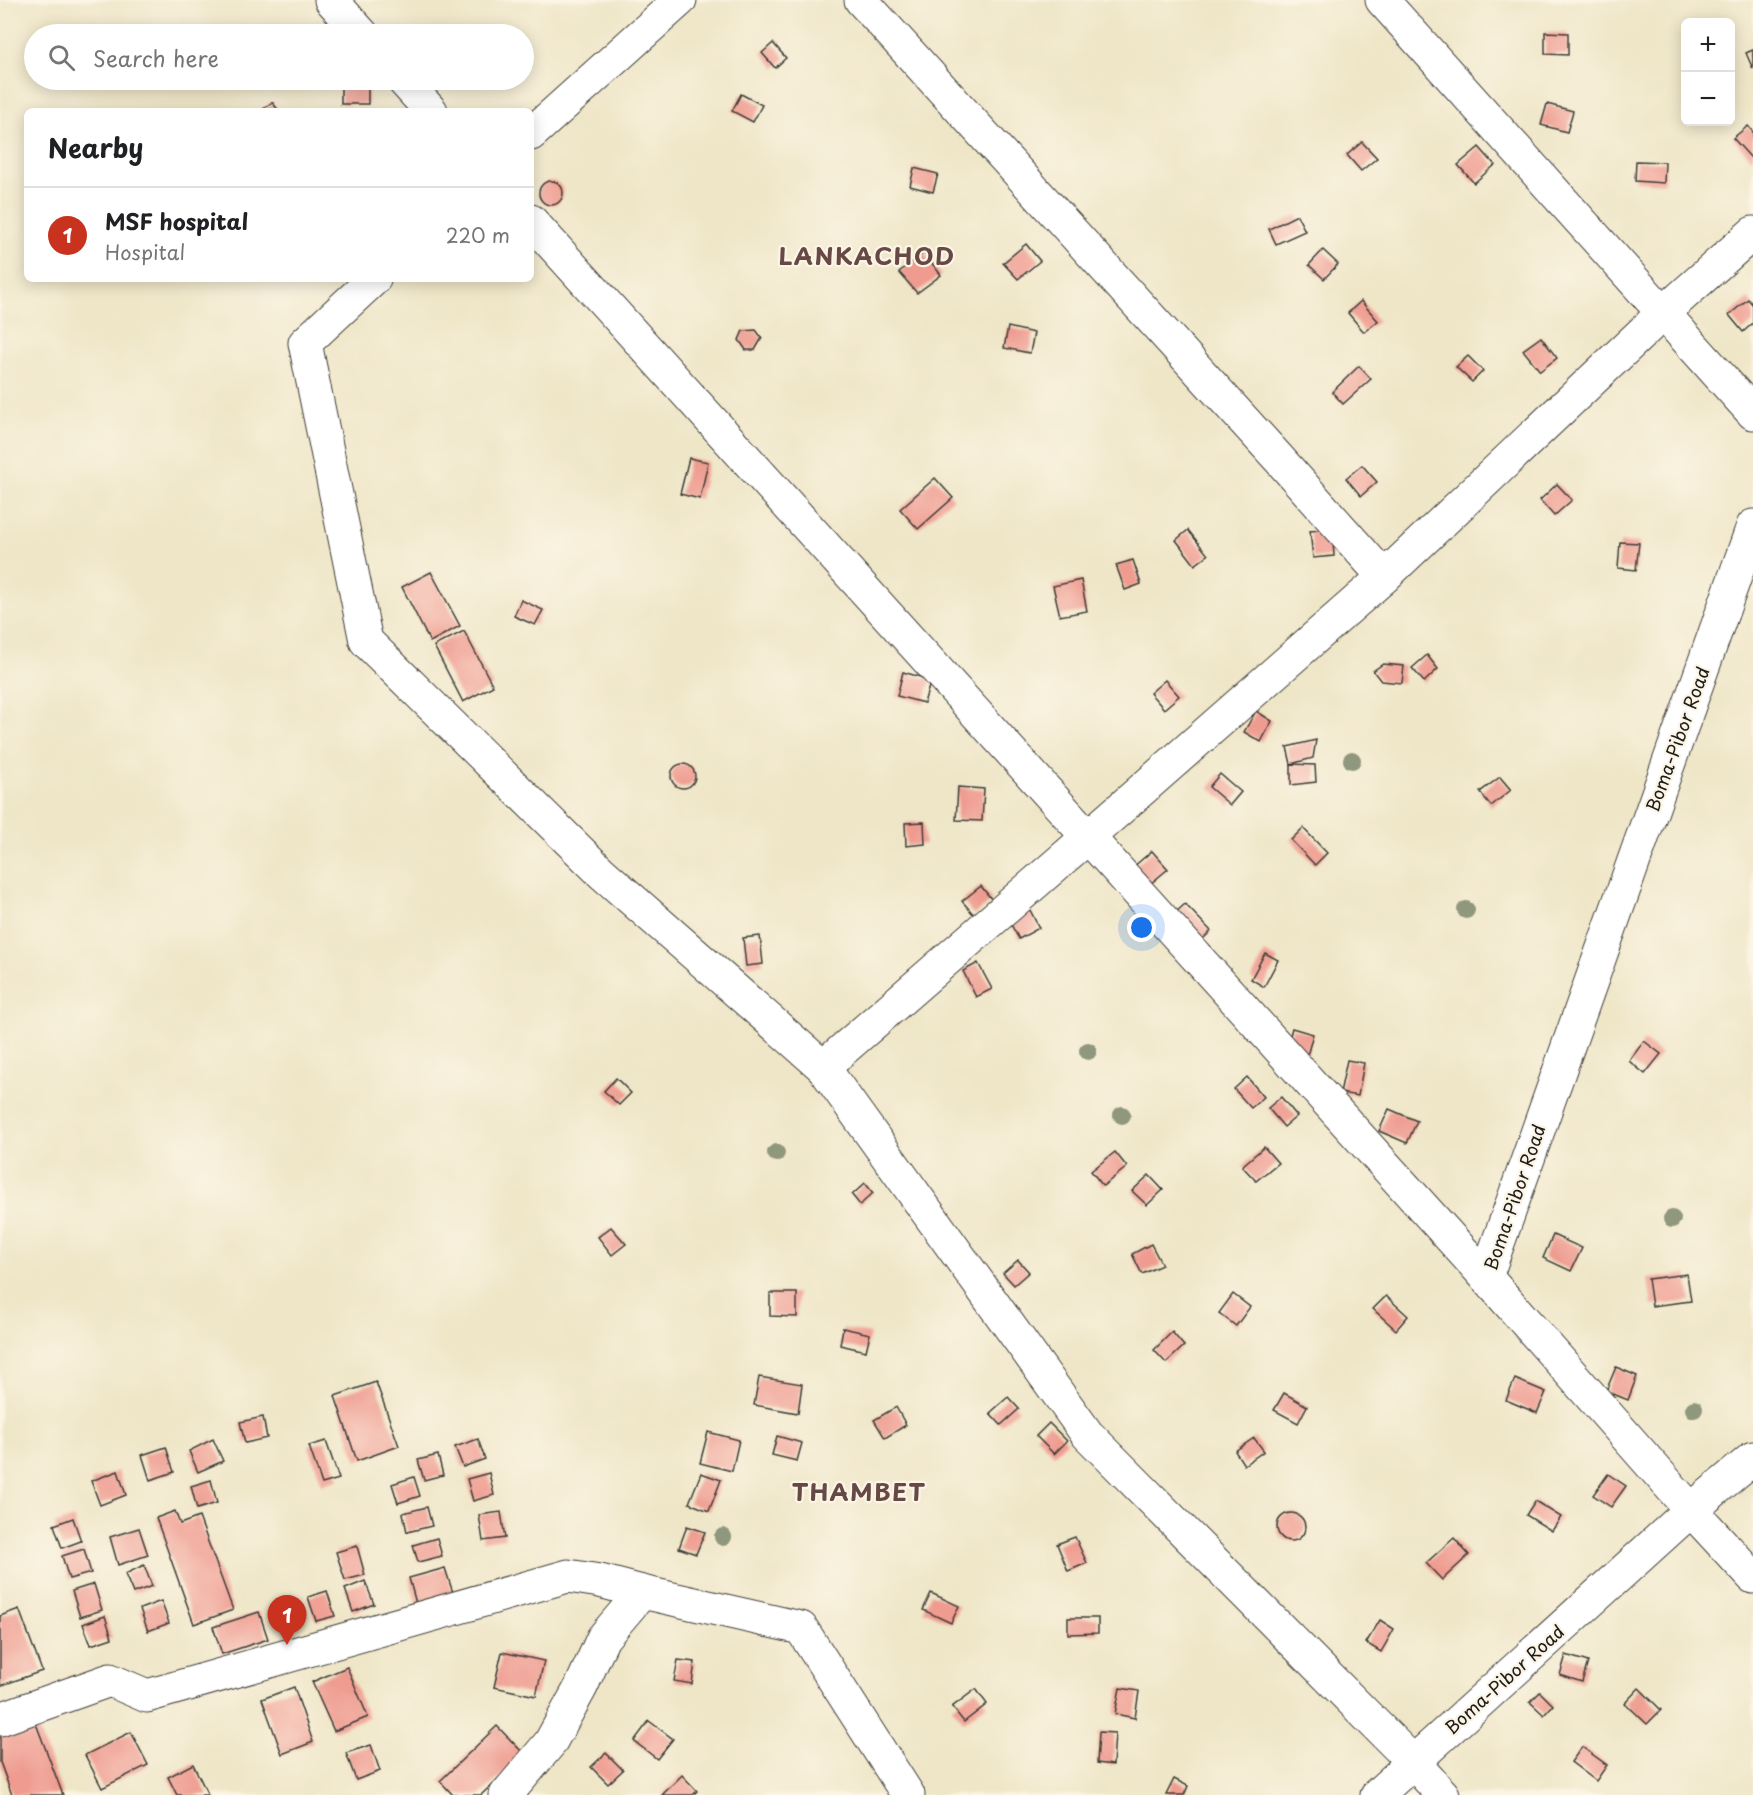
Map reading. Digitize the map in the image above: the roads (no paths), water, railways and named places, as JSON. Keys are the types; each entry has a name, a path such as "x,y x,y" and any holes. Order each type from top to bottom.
{"street":[{"path":"331,0 353,24"},
{"path":"534,132 680,0"},
{"path":"861,0 1384,577"},
{"path":"1382,0 1753,413"},
{"path":"412,90 428,108"},
{"path":"534,224 1486,1277"},
{"path":"823,1067 1384,577 1663,313 1753,233"},
{"path":"371,282 305,343 366,641 602,873 823,1067 1087,1434 1413,1762 1443,1795"},
{"name":"Boma-Pibor Road","path":"1377,1795 1691,1510 1486,1277 1753,526"},
{"path":"1753,1458 1691,1510 1753,1577"},
{"path":"0,1719 110,1680 147,1696 568,1576 600,1581 801,1628 908,1795"},
{"path":"506,1795 550,1743 581,1687 603,1638 642,1592"}],"place":[{"name":"MSF hospital","path":"287,1645"}],"district":[{"name":"LANKACHOD","path":"867,255"},
{"name":"THAMBET","path":"859,1491"}]}
